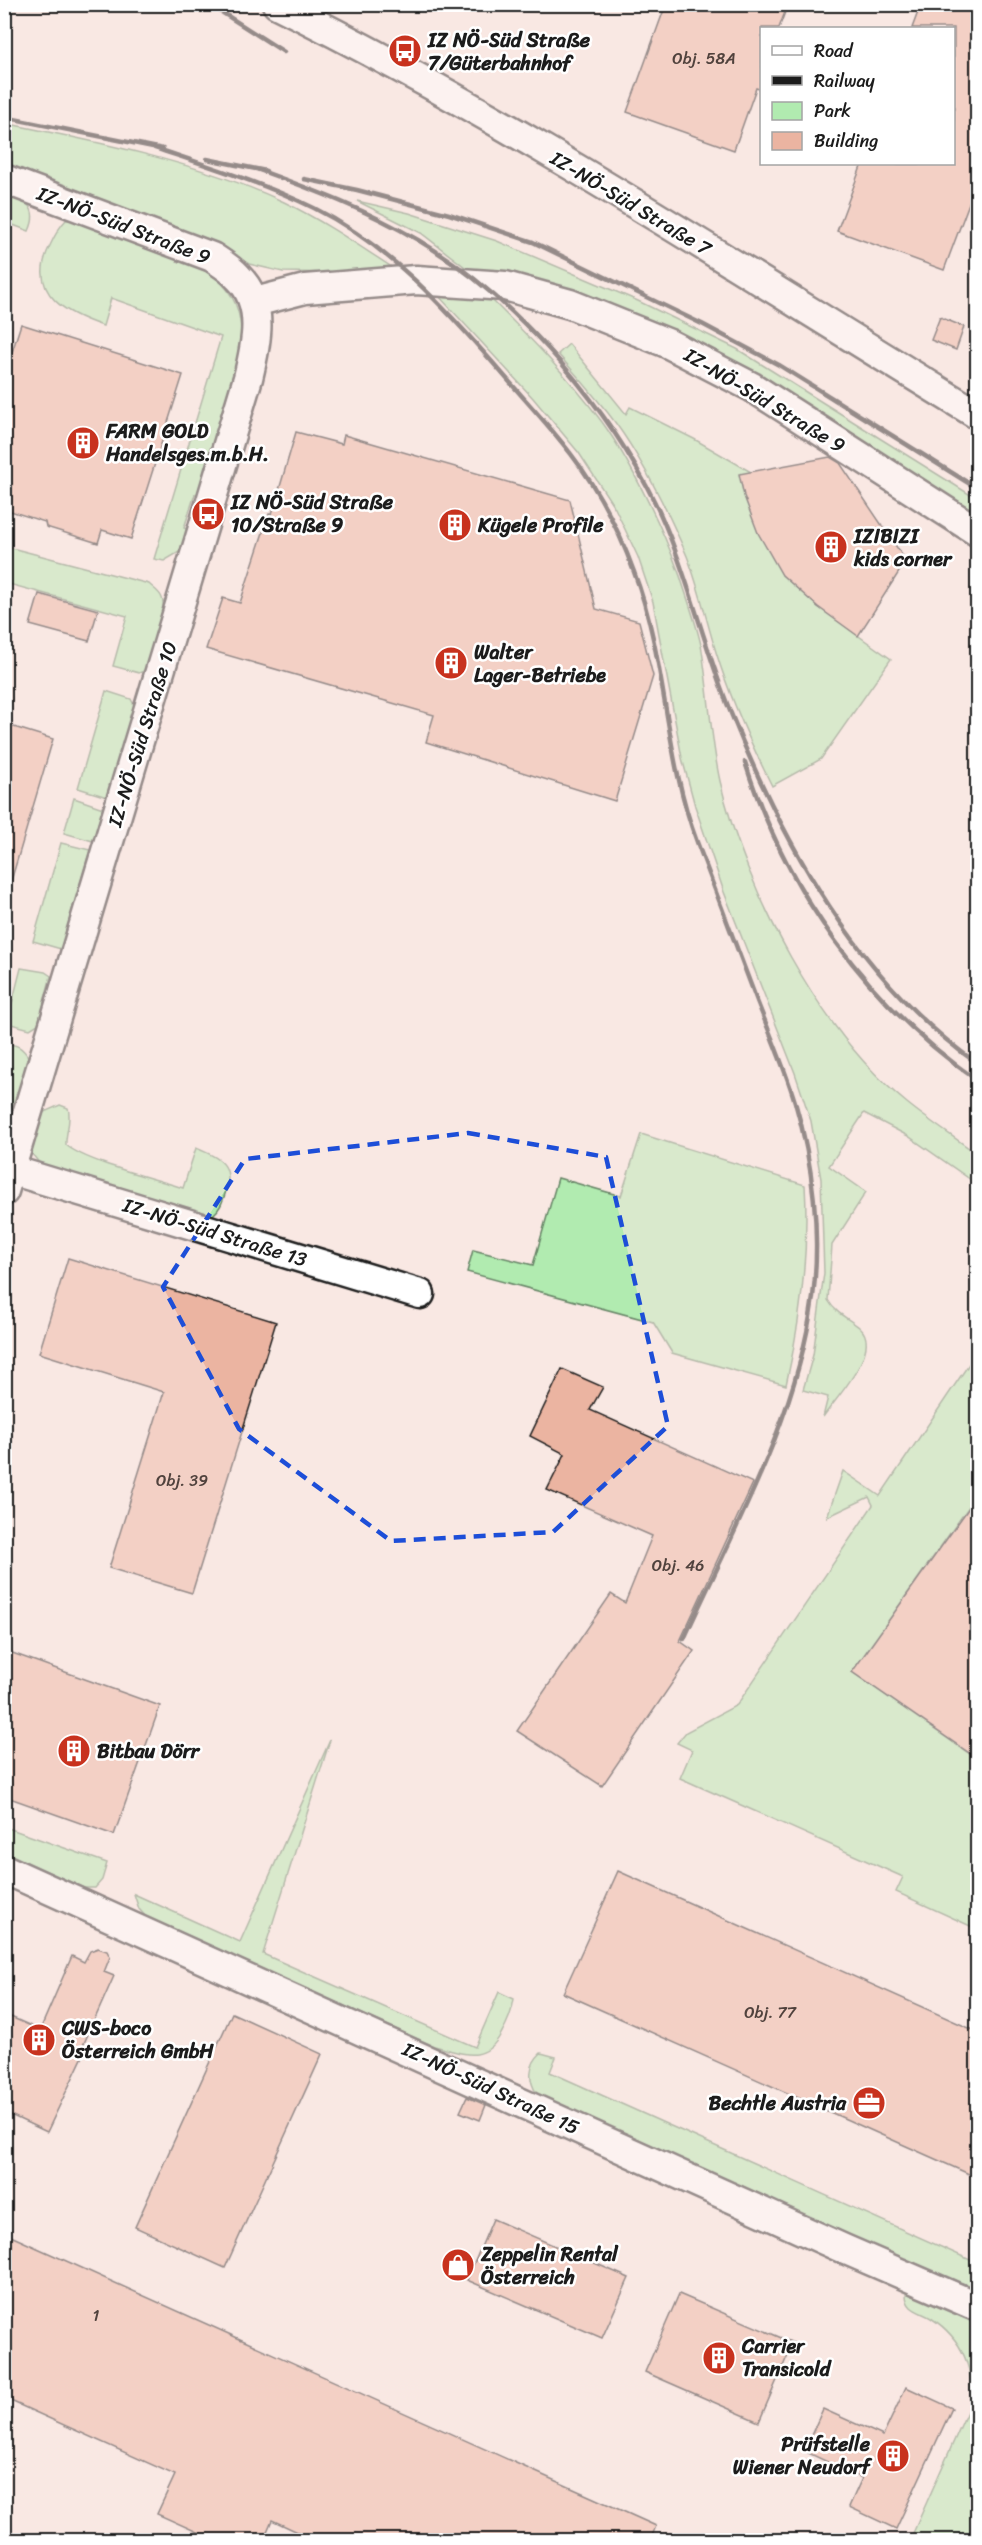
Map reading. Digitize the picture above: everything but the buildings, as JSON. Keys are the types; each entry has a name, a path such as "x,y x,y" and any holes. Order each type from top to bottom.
{"street":[{"name":"IZ-NÖ-Süd Straße 7","path":"277,4 508,128 978,415"},
{"name":"IZ-NÖ-Süd Straße 9","path":"4,179 212,257 239,278 255,302 305,289 416,280 506,286 570,304 667,343 752,387 978,532"},
{"name":"IZ-NÖ-Süd Straße 10","path":"8,1180 248,378 257,341 255,302"},
{"name":"IZ-NÖ-Süd Straße 13","path":"8,1180 420,1294"},
{"name":"IZ-NÖ-Süd Straße 15","path":"4,1869 844,2249 978,2307"}],"highlighted area":[{"path":"468,1133 606,1157 668,1426 553,1532 391,1541 239,1429 163,1287 245,1159"}],"green space":[{"path":"4,123 147,155 252,188 313,217 393,268 337,273 283,272 249,264 213,242 5,164"},
{"path":"4,193 24,202 31,210 33,216 29,231 5,222"},
{"path":"357,201 409,213 497,241 638,301 737,349 977,499 977,517 797,403 469,270 421,233"},
{"path":"66,220 81,220 193,264 221,283 231,296 238,311 241,330 240,354 199,494 195,494 184,528 188,529 181,551 164,561 154,559 221,337 111,298 103,326 65,309 48,291 43,267 53,239"},
{"path":"436,293 489,297 562,373 613,438 655,517 680,576 701,645 720,781 732,823 767,912 816,999 875,1073 915,1110 977,1154 977,1184 908,1136 864,1113 829,1166 866,1192 832,1245 828,1300 838,1312 860,1328 866,1337 866,1348 855,1373 823,1417 828,1397 803,1390 813,1355 824,1273 821,1179 811,1121 795,1073 724,892 695,806 682,758 653,602 638,557 615,508 579,453 533,398"},
{"path":"569,344 626,414 630,407 694,439 751,472 782,575 818,607 891,659 821,759 772,786 748,736 728,686 687,556 652,482 620,429 558,354"},
{"path":"4,546 149,584 156,590 162,598 163,613 146,670 139,673 113,666 127,616 5,583"},
{"path":"106,691 131,699 135,707 107,797 78,788"},
{"path":"74,798 103,808 93,841 64,833"},
{"path":"61,843 90,850 61,949 33,941"},
{"path":"21,968 45,972 51,976 38,1024 30,1029 7,1023"},
{"path":"5,1044 19,1047 29,1058 5,1142"},
{"path":"60,1105 68,1108 69,1113 66,1145 76,1152 105,1164 183,1188 196,1148 212,1155 227,1169 228,1176 228,1184 219,1208 213,1215 203,1214 41,1165 32,1154 32,1144 39,1119 44,1112"},
{"path":"641,1134 805,1185 806,1236 803,1286 786,1385 672,1353 653,1322 467,1272 473,1250 533,1265 558,1178 621,1196"},
{"path":"977,1352 977,1495 852,1672 977,1759 977,1929 896,1892 903,1877 680,1778 692,1750 677,1743 686,1732 737,1705 873,1505 869,1497 827,1517 843,1471 880,1496"},
{"path":"330,1740 263,1954 475,2047 499,1992 514,1999 513,2004 503,2030 487,2050 472,2054 434,2046 147,1918 139,1909 134,1894 240,1942"},
{"path":"5,1827 107,1863 102,1880 95,1888 84,1888 5,1852"},
{"path":"541,2053 556,2057 550,2072 977,2263 977,2287 949,2280 537,2094 531,2073 534,2062"},
{"path":"909,2291 977,2320 977,2540 910,2540 969,2407 971,2381 965,2357 959,2346 942,2326 908,2304 906,2294"}],"railway":[{"path":"209,4 284,52"},
{"path":"4,117 163,149"},
{"path":"155,148 295,199 342,223 392,260 438,302 571,454 607,510 634,572 653,639 686,809 791,1089 807,1149 816,1223 813,1297 805,1342 793,1386 743,1514 684,1639"},
{"path":"207,159 266,171"},
{"path":"259,170 379,219 452,262 518,317 577,382 627,452 660,514 682,570 730,711 774,810 800,859 829,906 861,951 896,992 935,1030 978,1064"},
{"path":"304,179 449,214 533,242 702,324 779,365 978,489"},
{"path":"745,762 762,810 783,855 807,899 835,941 866,980 900,1016 978,1081"}],"place":[{"name":"IZ NÖ-Süd Straße 7/Güterbahnhof","path":"405,51"},
{"name":"FARM GOLD Handelsges.m.b.H.","path":"83,443"},
{"name":"IZ NÖ-Süd Straße 10/Straße 9","path":"208,514"},
{"name":"Kügele Profile","path":"455,525"},
{"name":"IZIBIZI kids corner","path":"831,547"},
{"name":"Walter Lager-Betriebe","path":"451,663"},
{"name":"Bitbau Dörr","path":"74,1751"},
{"name":"CWS-boco Österreich GmbH","path":"39,2040"},
{"name":"Bechtle Austria","path":"869,2103"},
{"name":"Zeppelin Rental Österreich","path":"458,2265"},
{"name":"Carrier Transicold","path":"719,2358"},
{"name":"Prüfstelle Wiener Neudorf","path":"893,2456"}]}
